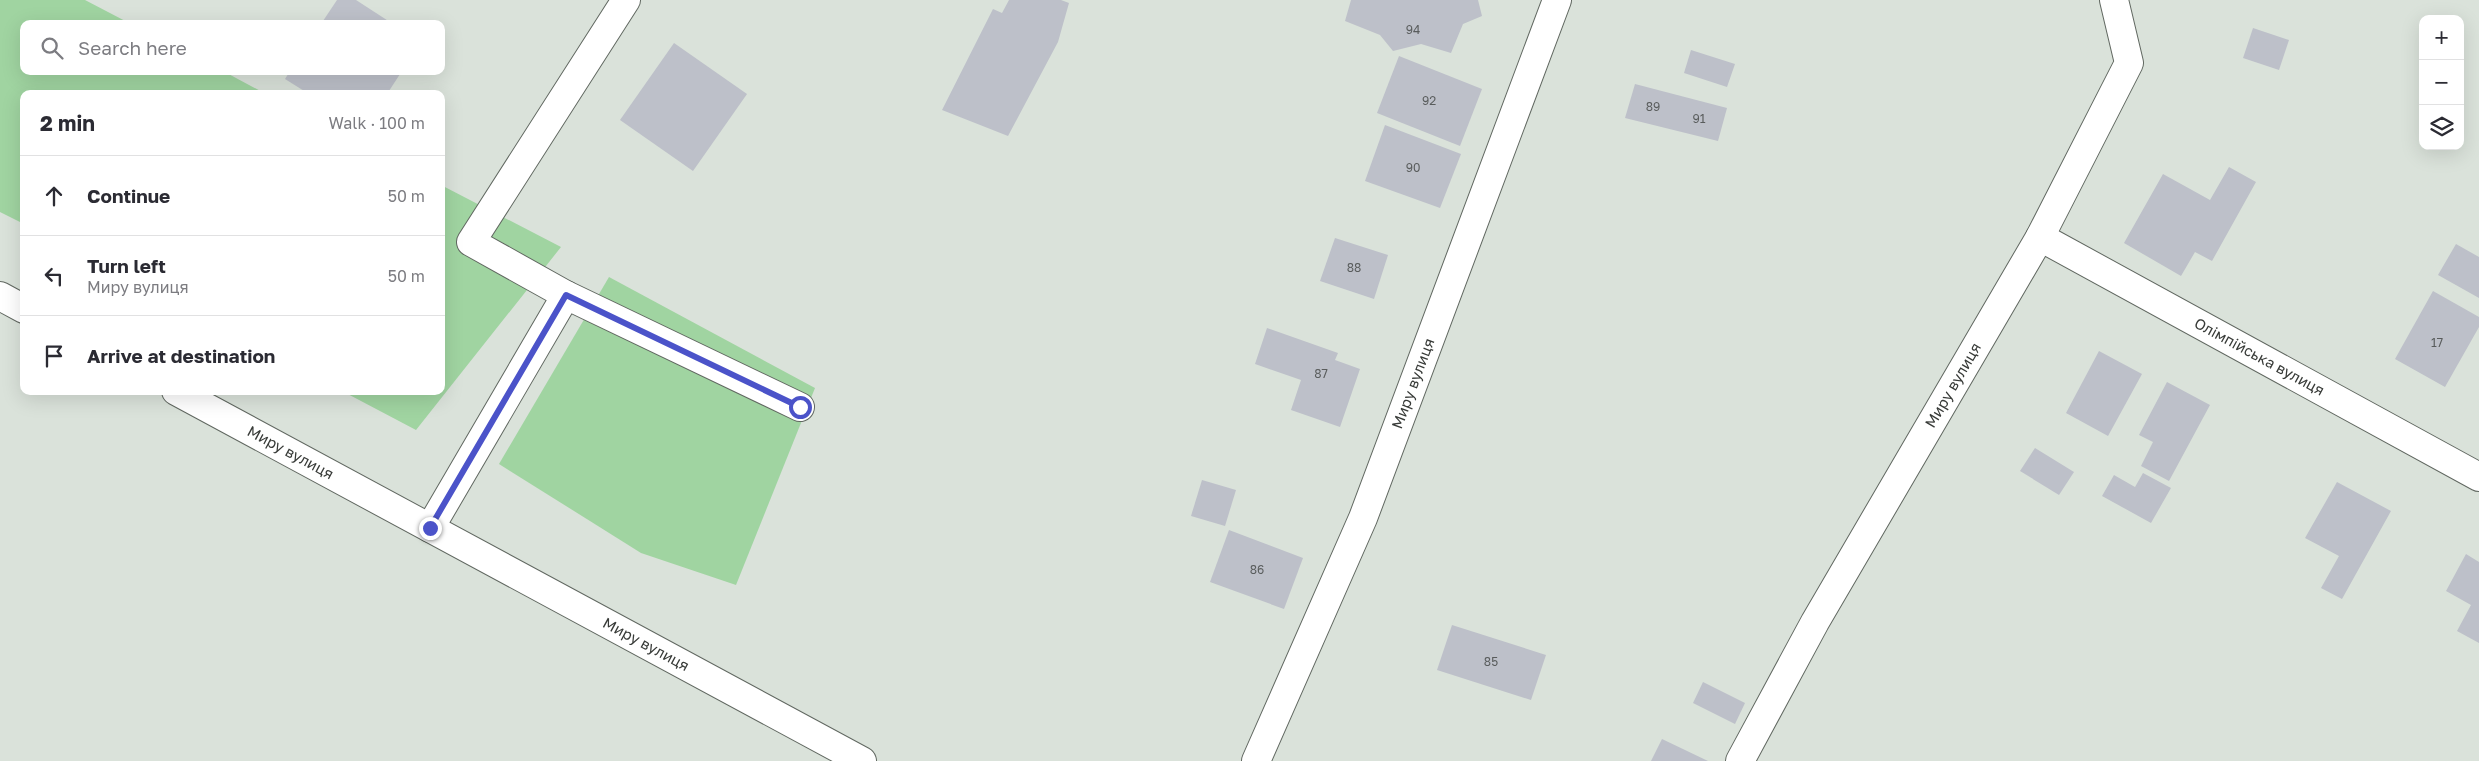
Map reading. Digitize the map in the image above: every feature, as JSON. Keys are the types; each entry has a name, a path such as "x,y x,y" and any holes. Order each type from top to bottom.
{"street":[{"path":"626,0 471,242 566,295 800,407"},
{"name":"Миру вулиця","path":"1256,761 1362,518 1557,0"},
{"name":"Миру вулиця","path":"1740,761 1815,622 2040,237 2129,63 2114,0"},
{"name":"Олімпійська вулиця","path":"2040,237 2479,477"},
{"path":"430,528 566,295"},
{"path":"0,296 20,307"},
{"name":"Миру вулиця","path":"183,395 862,761"}],"green space":[{"path":"0,0 85,0 123,20 20,20 20,75 230,75 259,90 20,90 20,222 0,212"},
{"path":"445,187 561,247 445,393"},
{"path":"609,277 815,388 736,585 641,553 499,464"},
{"path":"350,395 444,395 416,430"}],"building":[{"path":"337,0 356,0 387,20 324,20"},
{"path":"1009,0 1061,0 1069,3 1058,42 1008,136 942,110 993,9 1002,13"},
{"path":"1351,0 1478,0 1482,16 1463,24 1451,53 1421,44 1393,51 1380,35 1345,21"},
{"path":"2253,28 2289,40 2279,70 2243,58"},
{"path":"674,43 747,94 693,171 620,120"},
{"path":"1691,50 1735,64 1727,87 1684,73"},
{"path":"1399,56 1482,89 1460,146 1377,113"},
{"path":"288,75 399,75 390,90 303,90 285,79"},
{"path":"1635,84 1727,108 1718,141 1625,118"},
{"path":"1385,125 1461,154 1440,208 1365,181"},
{"path":"2229,167 2256,182 2212,261 2195,252 2181,276 2124,243 2163,174 2210,200"},
{"path":"1335,238 1388,255 1374,299 1320,281"},
{"path":"2456,244 2479,257 2479,298 2438,275"},
{"path":"2433,291 2479,317 2479,327 2445,387 2395,359"},
{"path":"1267,328 1338,353 1335,360 1360,369 1340,427 1291,410 1301,380 1255,364"},
{"path":"2099,351 2142,374 2108,436 2066,413"},
{"path":"2167,382 2210,405 2169,481 2141,466 2153,442 2139,435"},
{"path":"2035,448 2074,472 2059,495 2020,471"},
{"path":"2143,473 2171,488 2151,523 2102,496 2114,475 2135,487"},
{"path":"1202,480 1236,490 1225,526 1191,516"},
{"path":"2337,482 2391,511 2342,599 2321,588 2339,556 2305,538"},
{"path":"1229,530 1303,558 1284,609 1210,582"},
{"path":"2466,554 2479,562 2479,643 2457,631 2471,605 2446,591"},
{"path":"1452,625 1546,655 1531,700 1437,670"},
{"path":"1703,682 1745,703 1735,724 1693,703"},
{"path":"1662,739 1708,761 1651,761"}],"route":[{"path":"430,528 566,295 800,407"}]}
